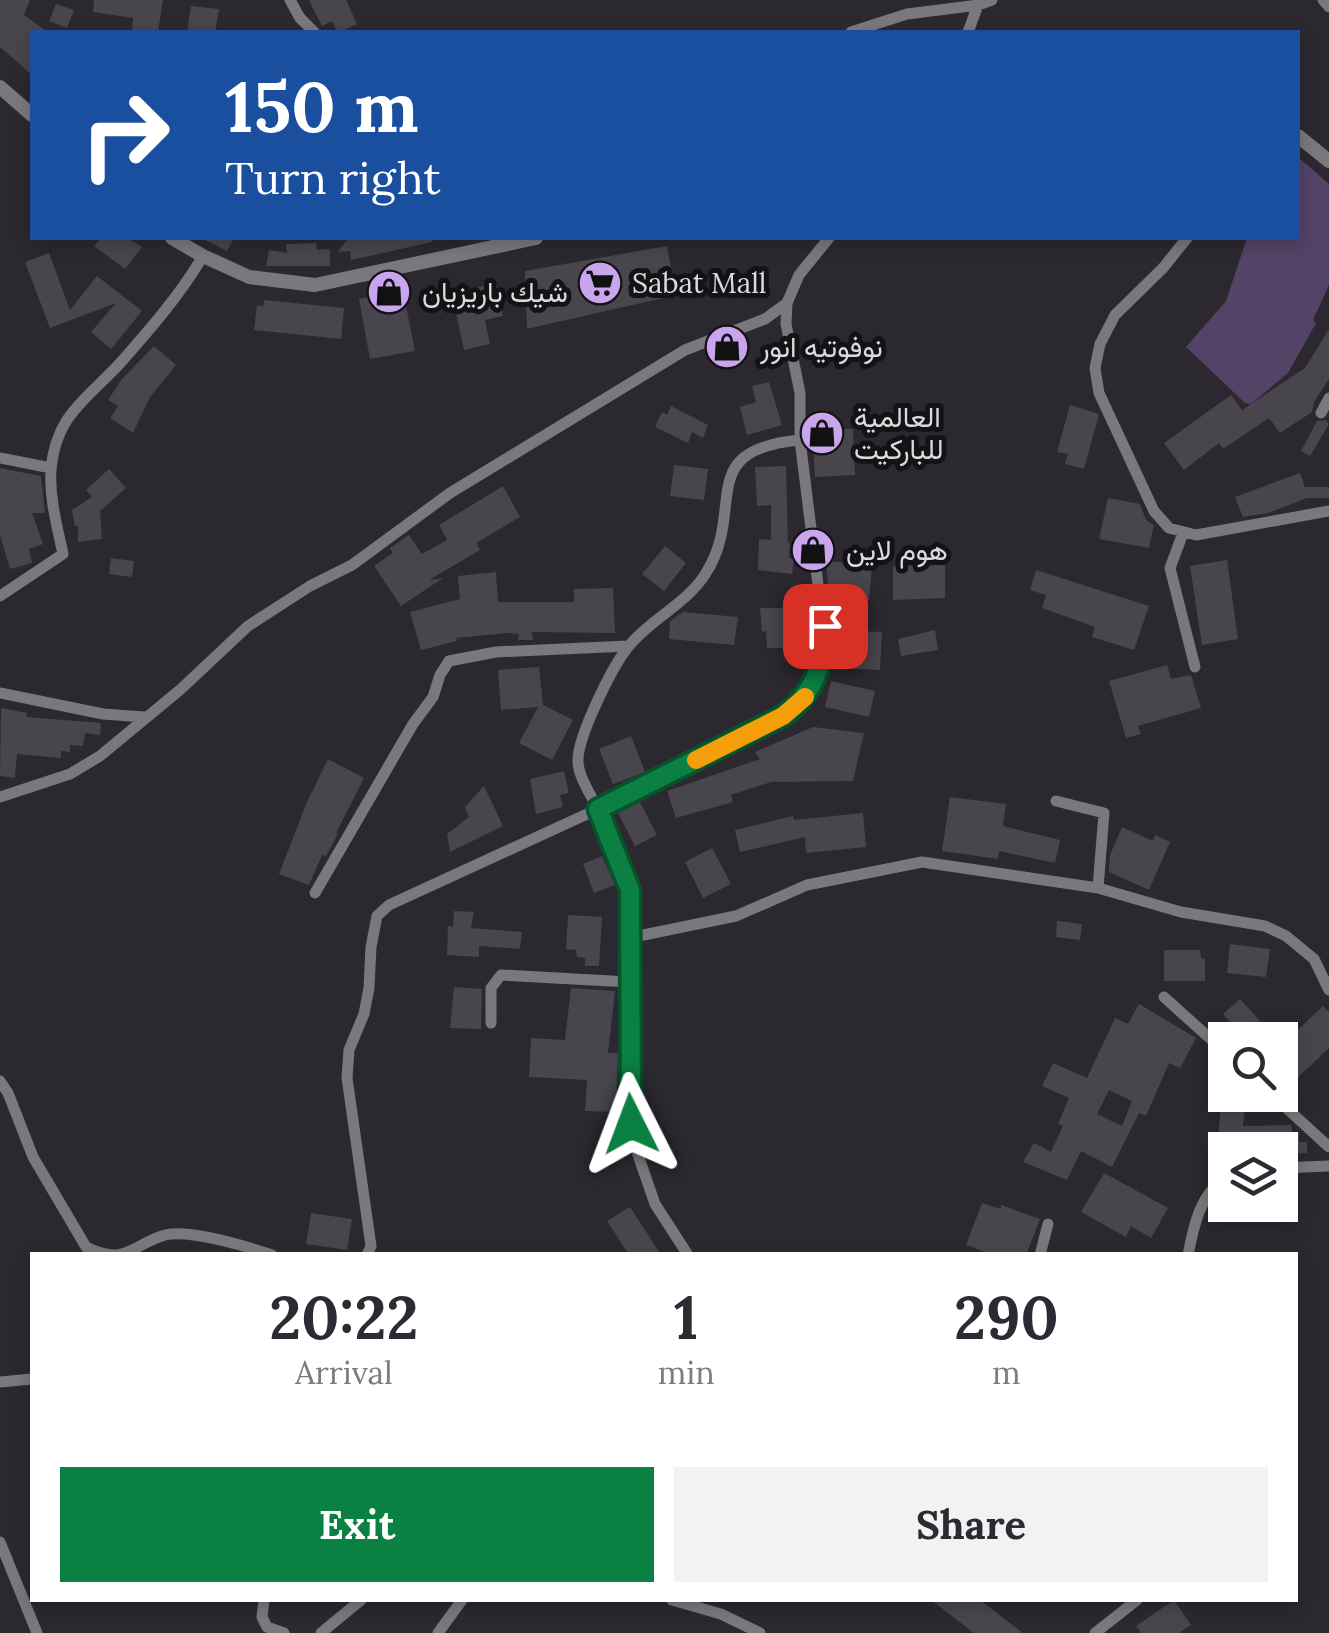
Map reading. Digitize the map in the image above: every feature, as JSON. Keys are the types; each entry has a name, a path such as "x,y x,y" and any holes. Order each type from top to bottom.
{"street":[{"path":"290,0 312,30"},
{"path":"857,30 906,14 978,6 992,0"},
{"path":"1324,0 1329,6"},
{"path":"969,30 978,6"},
{"path":"0,87 30,112"},
{"path":"1300,138 1329,162"},
{"path":"175,240 249,278 314,285 527,240"},
{"path":"368,1252 371,1246 347,1078 349,1050 364,1014 369,988 370,947 377,916 389,905 598,809 783,716 808,692 822,657 825,626 800,440 800,393 786,324 787,303 799,275 827,240"},
{"path":"1185,240 1115,315 1100,344 1095,368 1099,394 1154,511 1169,528 1196,535 1329,510"},
{"path":"0,596 63,554 51,468 70,410 119,365 178,296 203,256"},
{"path":"0,796 70,774 100,756 181,689 248,626 310,586 352,565 450,493 685,350 765,319 787,303"},
{"path":"1320,412 1329,398"},
{"path":"686,1252 656,1204 636,1149 629,1084 630,890 579,768 578,756 628,646 691,592 712,563 734,465 755,448 800,440"},
{"path":"0,458 51,468"},
{"path":"1183,534 1170,568 1195,667"},
{"path":"315,893 433,697 448,661 496,652 628,646"},
{"path":"0,693 103,714 144,718"},
{"path":"1056,801 1104,813 1098,888"},
{"path":"629,938 736,916 806,884 922,862 1098,888 1181,912 1265,926 1286,936 1314,959 1329,990"},
{"path":"492,1023 491,988 500,975 629,982"},
{"path":"1164,997 1208,1037"},
{"path":"0,1081 33,1156 86,1247 96,1252"},
{"path":"1291,1112 1329,1147"},
{"path":"1298,1167 1329,1166"},
{"path":"1189,1252 1208,1196"},
{"path":"1041,1252 1048,1224"},
{"path":"134,1252 166,1234 193,1236 260,1252"},
{"path":"0,1382 30,1379"},
{"path":"0,1542 37,1633"},
{"path":"264,1602 262,1617 268,1627 284,1633"},
{"path":"321,1633 360,1602"},
{"path":"438,1633 461,1602"},
{"path":"679,1602 721,1614 760,1633"},
{"path":"1095,1633 1134,1602"}],"shaded area":[{"path":"1300,159 1329,184 1329,285 1313,320 1316,323 1288,373 1251,404 1245,403 1186,347 1226,301 1246,240 1300,240"}],"building":[{"path":"0,0 30,0 24,15 45,30 30,30 30,73 0,47"},
{"path":"94,0 163,0 158,30 132,30 133,18 93,12"},
{"path":"309,0 346,0 357,24 344,30 336,30 332,21 322,26"},
{"path":"56,4 74,10 67,28 49,21"},
{"path":"191,6 219,9 215,30 187,30"},
{"path":"99,240 130,240 142,247 125,269 94,246"},
{"path":"205,240 233,240 227,251"},
{"path":"347,240 432,240 351,260 350,251 338,252"},
{"path":"316,243 317,250 330,249 330,266 266,266 269,250 287,253 286,244"},
{"name":"Sabat Mall","path":"667,246 676,295 527,329 525,271"},
{"path":"49,253 70,310 97,276 142,311 111,349 91,332 116,303 50,328 25,262"},
{"path":"496,283 503,316 485,320 490,344 464,350 452,294"},
{"path":"403,291 415,351 370,359 359,299"},
{"path":"264,300 344,308 341,339 254,330 257,305 263,306"},
{"path":"1329,329 1329,379 1312,412 1280,433 1269,418 1223,449 1219,443 1184,470 1164,443 1231,395 1242,410 1305,368"},
{"path":"154,346 176,365 150,397 133,433 110,418 118,406 108,400"},
{"path":"769,382 782,425 747,435 740,407 756,402 752,386"},
{"path":"1070,405 1099,414 1084,469 1065,464 1068,454 1057,452"},
{"path":"671,406 708,425 703,438 692,432 688,443 655,427 662,412 667,415"},
{"path":"1326,420 1329,424 1310,456 1301,451 1317,421"},
{"path":"853,429 855,475 815,477 812,430"},
{"path":"674,465 708,469 704,500 670,496"},
{"path":"786,466 792,574 758,570 759,539 771,540 771,505 757,506 755,467"},
{"path":"0,468 41,476 45,513 32,513 43,544 29,549 32,563 10,569 0,535"},
{"path":"109,469 126,488 100,511 102,539 78,542 72,510 92,497 86,490"},
{"path":"1300,473 1305,487 1329,487 1329,498 1307,498 1268,513 1243,517 1235,497"},
{"path":"503,486 520,517 476,543 480,550 429,580 443,578 401,606 374,566 409,535 422,554 447,540 439,525"},
{"path":"1108,498 1140,504 1146,520 1154,525 1149,548 1099,539"},
{"path":"665,546 686,563 664,591 642,574"},
{"path":"111,558 134,561 132,577 109,574"},
{"path":"1227,560 1238,639 1202,645 1190,566"},
{"path":"826,561 872,565 869,600 829,597"},
{"path":"945,565 945,598 893,600 893,566"},
{"path":"1036,570 1149,606 1134,650 1092,637 1095,627 1042,608 1046,595 1030,590"},
{"path":"496,572 498,602 574,602 574,589 613,588 615,633 532,632 533,640 518,640 519,634 507,633 456,638 457,641 421,650 410,612 460,599 458,576"},
{"path":"760,608 793,608 793,648 767,648"},
{"path":"683,612 738,617 734,645 669,639 670,621"},
{"path":"833,630 882,632 880,670 834,668 835,662 830,661"},
{"path":"935,630 938,650 901,656 898,639"},
{"path":"1167,665 1171,679 1191,675 1201,708 1138,726 1141,734 1126,738 1109,681"},
{"path":"539,667 543,705 573,720 552,760 519,743 538,707 501,710 498,670"},
{"path":"831,681 875,691 869,717 825,707"},
{"path":"1,708 27,713 26,717 101,723 100,735 85,733 83,746 70,745 70,752 61,751 61,758 17,754 15,778 0,776"},
{"path":"813,727 864,733 853,781 771,782 731,795 733,802 676,818 667,791 760,759 755,752"},
{"path":"631,736 645,772 613,784 599,749"},
{"path":"328,759 364,778 309,885 279,874"},
{"path":"564,771 569,793 560,795 563,807 536,814 530,779"},
{"path":"484,786 503,826 450,852 447,834 469,817 465,807"},
{"path":"950,797 1006,804 1003,826 1060,840 1055,863 999,851 998,859 942,851"},
{"path":"640,802 657,835 635,846 618,813"},
{"path":"863,813 866,847 806,853 805,837 740,852 735,830 793,816 794,820"},
{"path":"1122,827 1153,841 1155,835 1170,842 1149,890 1109,872 1110,855"},
{"path":"712,848 731,884 703,898 685,862"},
{"path":"602,856 615,885 594,893 583,864"},
{"path":"454,911 474,912 471,928 522,932 520,949 479,946 479,957 447,955 448,926 453,927"},
{"path":"568,915 602,917 599,966 585,966 585,958 577,957 576,950 566,949"},
{"path":"1057,921 1082,924 1080,940 1056,937"},
{"path":"1230,944 1270,949 1266,977 1227,973"},
{"path":"1164,950 1200,950 1201,958 1205,959 1205,981 1164,981"},
{"path":"454,987 482,989 481,1029 450,1028"},
{"path":"571,988 615,991 608,1053 618,1053 616,1112 585,1111 587,1080 529,1077 531,1038 565,1040"},
{"path":"1240,999 1261,1022 1230,1022 1223,1014"},
{"path":"1139,1004 1196,1038 1180,1068 1169,1063 1146,1116 1139,1113 1112,1167 1081,1151 1067,1180 1023,1162 1034,1143 1051,1152 1063,1126 1058,1124 1069,1098 1042,1086 1053,1063 1087,1078 1115,1018 1128,1024","holes":["1109,1090 1132,1101 1122,1126 1097,1114"]},
{"path":"1323,1006 1329,1012 1329,1048 1298,1077 1298,1030"},
{"path":"1220,1112 1244,1112 1243,1126 1291,1125 1292,1132 1219,1132"},
{"path":"1298,1132 1299,1142 1307,1142 1307,1153 1298,1153"},
{"path":"1104,1173 1168,1208 1151,1238 1131,1226 1126,1237 1081,1212"},
{"path":"982,1203 1001,1209 1001,1205 1040,1219 1027,1252 986,1252 966,1245"},
{"path":"630,1207 659,1252 627,1252 607,1221"},
{"path":"311,1213 352,1219 347,1250 306,1244"},
{"path":"934,1602 983,1602 1023,1633 974,1633"},
{"path":"1171,1602 1175,1602 1191,1625 1179,1633 1141,1633 1136,1626"}],"slow traffic":[{"path":"696,760 783,716 805,697"}],"place":[{"name":"Sabat Mall","path":"600,283"},
{"name":"شيك باريزيان","path":"389,292"},
{"name":"نوفوتيه انور","path":"727,347"},
{"name":"العالمية للباركيت","path":"822,433"},
{"name":"هوم لاين","path":"813,550"}],"route":[{"path":"631,1124 630,890 598,809 798,705 816,678 825,626"}]}
